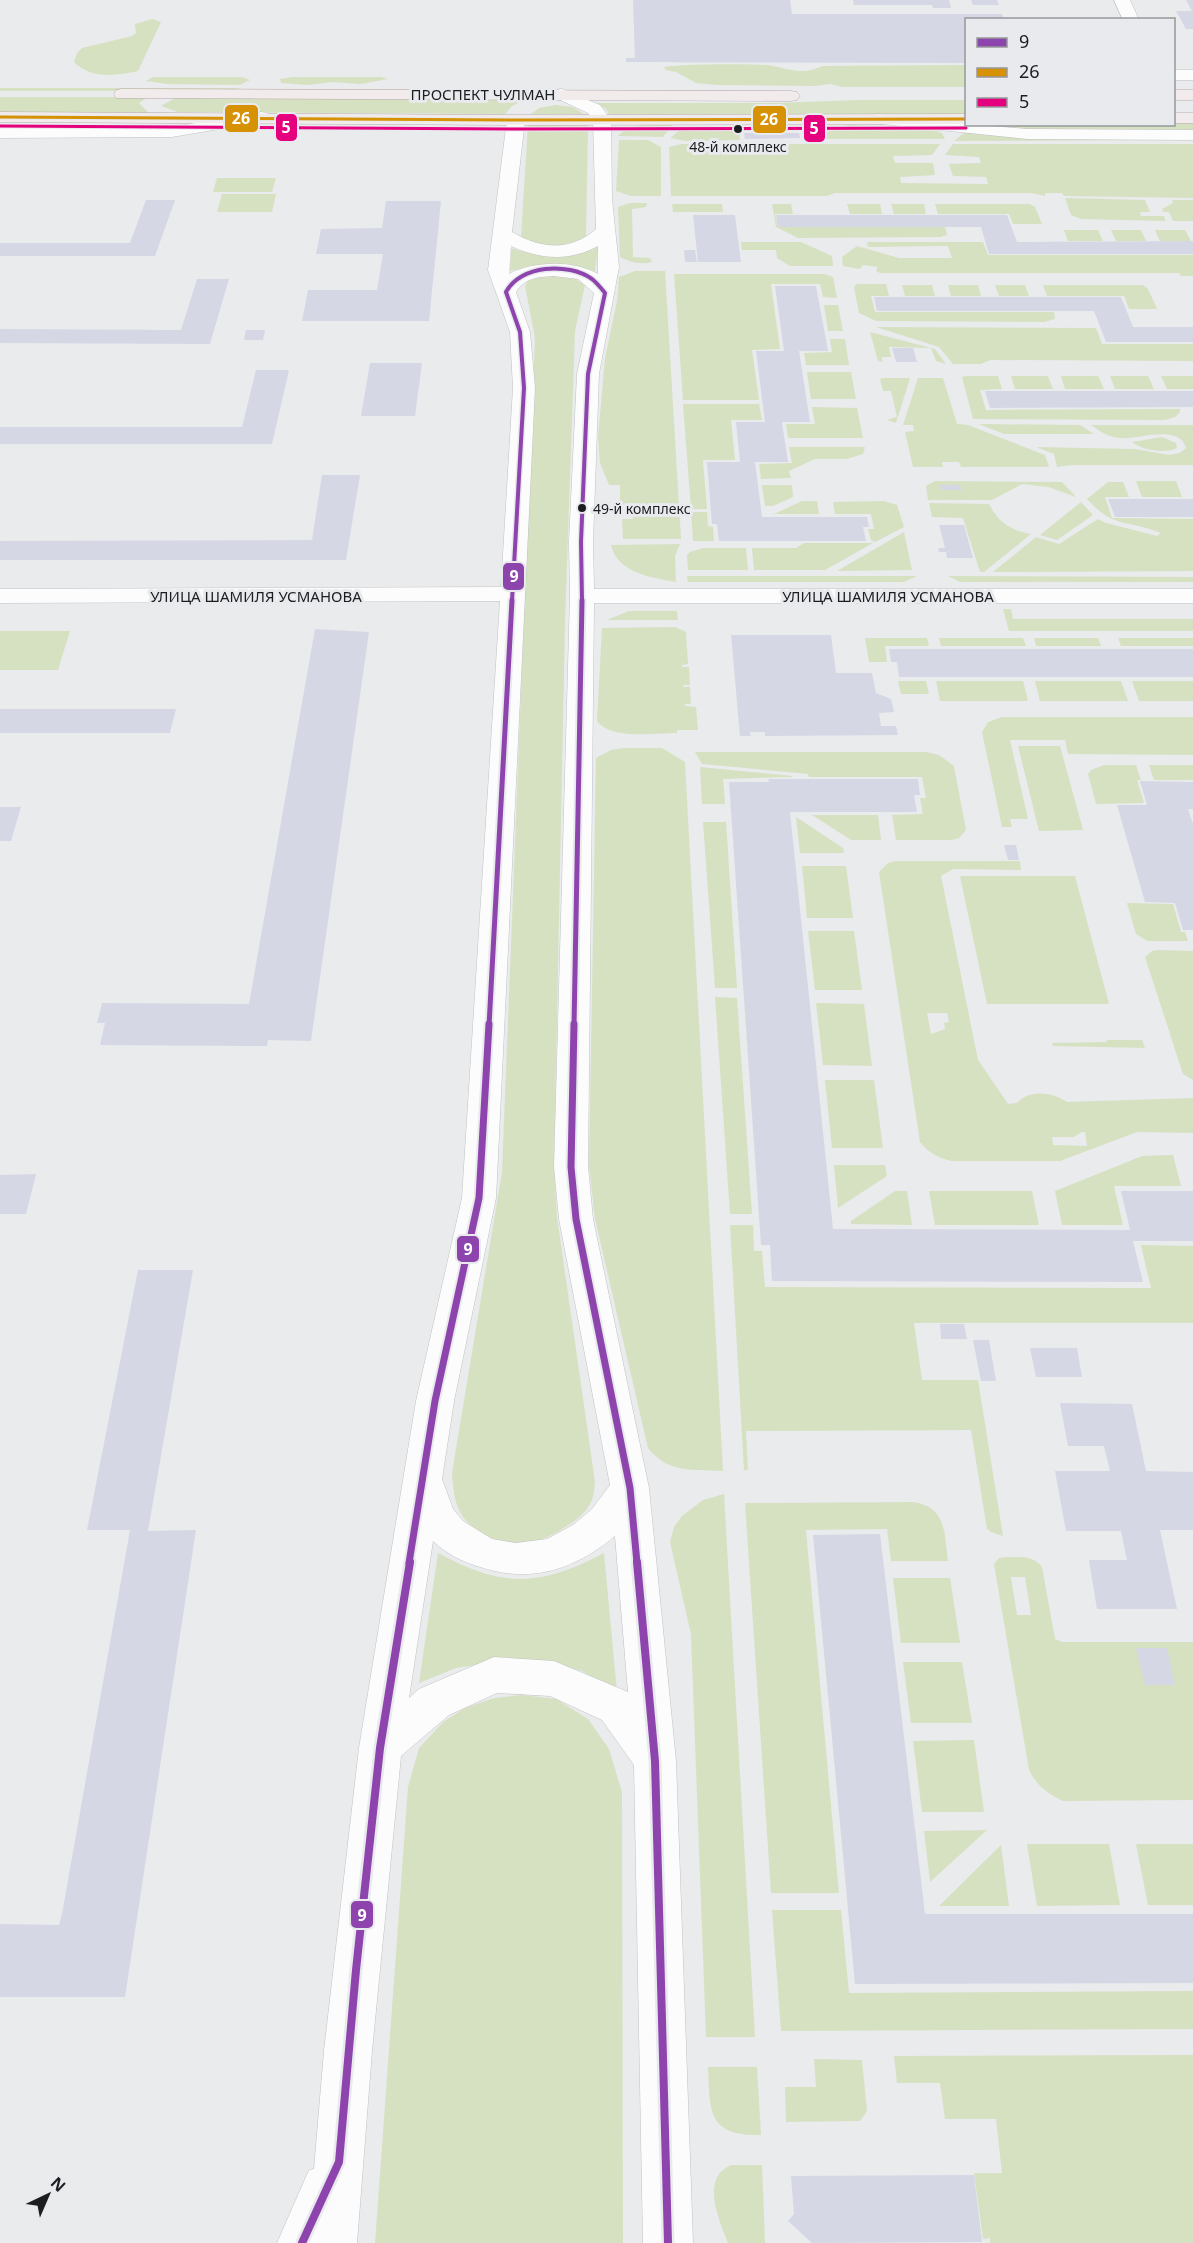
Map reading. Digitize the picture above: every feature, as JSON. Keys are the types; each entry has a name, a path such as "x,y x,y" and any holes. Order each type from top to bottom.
{"main road":[{"name":"ПРОСПЕКТ ЧУЛМАН","path":"106,94 809,96"},
{"path":"177,94 151,101 150,107 177,117"},
{"path":"1175,95 1193,95"},
{"name":"ПРОСПЕКТ ЧУЛМАН","path":"0,117 516,120 965,119"},
{"path":"1175,118 1193,118"}],"street":[{"path":"1122,0 1130,18"},
{"path":"1175,75 1193,75"},
{"path":"562,94 594,109 602,120 609,267 588,374 581,542 582,596 571,1167 576,1219 630,1488 655,1761 668,2220 683,2243"},
{"path":"0,133 172,132 261,117"},
{"path":"873,119 1027,134 1193,135"},
{"path":"332,2243 352,2005 380,1748 435,1401 479,1198 524,388 520,332 498,270 516,120"},
{"path":"501,233 518,245 531,249 561,251 586,246 596,241 606,230"},
{"path":"506,292 513,281 523,276 553,270 581,274 591,278 605,293"},
{"name":"УЛИЦА ШАМИЛЯ УСМАНОВА","path":"0,596 511,594"},
{"name":"УЛИЦА ШАМИЛЯ УСМАНОВА","path":"582,596 1193,596"},
{"path":"422,1477 432,1506 447,1532 474,1550 507,1560 542,1558 576,1544 603,1524 630,1488"},
{"path":"380,1748 434,1702 494,1676 504,1676 554,1679 617,1707 655,1761"},
{"path":"302,2243 339,2162"}],"green space":[{"path":"152,19 161,22 138,71 112,75 95,74 74,62 77,53 82,48 132,36 136,33 135,24"},
{"path":"752,64 803,71 823,66 965,65 965,87 842,87 831,84 814,86 717,85 696,83 664,67"},
{"path":"153,77 242,77 250,80 240,85 167,84 146,81"},
{"path":"381,77 388,79 360,84 281,83 280,79"},
{"path":"0,88 241,88 228,91 0,91"},
{"path":"0,97 148,97 139,103 149,113 0,113"},
{"path":"177,97 527,99 512,106 505,114 178,112 161,106"},
{"path":"965,100 965,114 609,114 606,109 595,103"},
{"path":"556,105 573,107 584,114 531,114 539,108"},
{"path":"1175,122 1193,122 1193,132 1042,131 988,126 1175,126"},
{"path":"528,125 588,125 586,236 577,243 557,248 543,247 521,237"},
{"path":"673,125 663,137 618,136 623,131 636,126"},
{"path":"848,125 927,128 942,133 945,139 802,139"},
{"path":"681,129 739,129 740,140 686,141 670,138"},
{"path":"965,132 1193,138 1193,140 954,141"},
{"path":"619,140 648,140 661,147 661,196 631,196 616,191"},
{"path":"682,144 940,144 932,155 893,156 895,163 933,163 935,175 900,177 901,183 988,184 986,177 953,176 949,164 981,163 979,157 945,155 953,144 1193,144 1193,198 1064,196 1062,193 1045,193 1045,196 1031,193 835,193 827,196 671,196 669,147"},
{"path":"217,178 276,178 272,192 213,192"},
{"path":"222,194 276,194 272,212 217,212"},
{"path":"1065,198 1145,200 1150,212 1140,212 1141,216 1164,216 1166,221 1081,219 1071,215"},
{"path":"1172,200 1193,200 1193,221 1173,221 1169,212 1164,212 1162,209 1173,203"},
{"path":"630,203 647,203 646,207 632,209 633,257 650,258 652,262 636,262 620,257 618,207"},
{"path":"672,204 722,204 723,212 673,212"},
{"path":"772,204 791,204 793,214 775,214 778,227 945,227 947,235 940,237 798,238 776,227"},
{"path":"847,204 880,204 882,214 850,214"},
{"path":"891,204 924,204 926,214 894,214"},
{"path":"935,204 1030,204 1035,207 1042,224 1013,224 1009,214 938,214"},
{"path":"1064,230 1098,230 1103,241 1068,241"},
{"path":"1111,230 1141,230 1146,241 1116,241"},
{"path":"1155,230 1185,230 1191,241 1160,241"},
{"path":"741,242 801,242 832,256 833,266 790,266 777,258 776,250 742,250"},
{"path":"867,242 983,242 988,255 1193,255 1193,276 1181,276 1179,273 880,273 876,271 878,267 863,265 860,269 843,266 842,257 857,246 899,258 952,258 948,246 868,247"},
{"path":"598,247 595,272 553,266 510,271 511,248 554,256 576,254"},
{"path":"635,271 665,271 681,539 623,539 622,519 633,519 632,505 620,505 620,485 609,485 600,463 598,438 605,358 617,301 619,277"},
{"path":"674,274 824,274 833,277 837,298 823,297 820,284 771,284 780,349 752,350 759,400 683,400"},
{"path":"546,275 572,277 585,285 575,331 565,624 554,1166 557,1217 595,1482 591,1502 576,1519 547,1537 521,1543 496,1540 484,1535 463,1517 456,1501 452,1473 502,1172 535,338 525,286 528,281"},
{"path":"857,284 886,284 889,296 871,296 875,312 1054,312 1055,319 1044,322 876,321 859,313 854,287"},
{"path":"902,285 932,285 935,296 905,296"},
{"path":"948,285 978,285 981,296 951,296"},
{"path":"995,285 1025,285 1029,296 999,296"},
{"path":"1043,285 1143,285 1148,289 1157,309 1129,309 1124,296 1047,296"},
{"path":"824,305 838,305 843,331 828,331"},
{"path":"876,327 1096,328 1102,344 1193,344 1193,361 991,360 980,364 953,364 939,347"},
{"path":"870,332 935,349 946,364 936,361 931,348 889,347 891,357 882,357 882,362 878,361"},
{"path":"830,339 845,339 849,365 806,365 804,353 832,352"},
{"path":"807,372 851,372 856,399 811,399"},
{"path":"998,376 1002,389 980,390 986,410 1180,409 1180,412 1175,417 1165,420 973,419 962,377"},
{"path":"1011,376 1048,376 1053,389 1015,389"},
{"path":"1061,376 1098,376 1104,389 1065,389"},
{"path":"1110,376 1148,376 1154,389 1115,389"},
{"path":"1161,376 1193,376 1193,389 1167,389"},
{"path":"910,378 896,423 887,420 897,417 891,391 883,391 880,379"},
{"path":"918,378 943,378 957,424 968,425 1045,455 1049,467 961,467 959,462 942,462 943,467 913,467 905,432 914,431 913,425 903,425"},
{"path":"683,404 759,404 762,420 731,420 735,460 703,460 707,509 691,509"},
{"path":"812,407 857,408 863,438 788,438 786,424 815,424"},
{"path":"979,424 1080,425 1094,434 1004,434"},
{"path":"1091,425 1193,425 1193,465 1057,467 1054,454 1036,447 1135,449 1169,455 1180,453 1186,448 1182,440 1167,434 1117,438"},
{"path":"1162,437 1176,443 1177,448 1166,451 1154,450 1132,442"},
{"path":"789,447 865,447 863,454 847,459 815,459 789,471 791,478 761,479 759,464 792,463"},
{"path":"935,481 1062,482 1076,497 1048,487 1022,484 992,500 928,500 926,486"},
{"path":"1136,481 1176,481 1182,497 1142,497"},
{"path":"1108,482 1123,482 1129,497 1105,497 1112,518 1193,519 1193,571 993,572 1036,537 1059,544 1098,519 1157,536 1161,533 1114,520 1097,509 1087,499"},
{"path":"762,485 792,485 793,497 773,506 765,506"},
{"path":"802,501 817,501 819,514 774,514"},
{"path":"884,501 897,505 904,527 875,542 871,540 868,529 874,529 871,514 835,514 833,502"},
{"path":"1081,502 1093,515 1057,540 1040,535"},
{"path":"929,503 989,504 1006,525 1031,534 984,572 980,572 963,518 932,517"},
{"path":"691,512 707,512 708,526 713,527 714,541 693,541"},
{"path":"904,532 912,570 837,571"},
{"path":"804,543 873,543 825,570 754,570 752,548 796,548"},
{"path":"680,544 675,556 676,582 647,576 628,568 620,562 611,545"},
{"path":"703,548 746,548 748,570 688,570 687,555"},
{"path":"687,576 917,576 904,582 688,582"},
{"path":"948,576 1193,577 1193,582 960,582"},
{"path":"1003,609 1011,609 1013,619 1193,619 1193,631 1009,631"},
{"path":"629,611 677,611 678,620 607,620"},
{"path":"675,627 686,632 688,664 682,667 689,667 690,685 683,687 690,687 691,704 685,704 685,706 696,707 698,730 634,734 612,731 604,727 597,721 602,628"},
{"path":"0,631 70,631 58,670 0,670"},
{"path":"865,638 927,638 929,646 885,646 887,662 869,662"},
{"path":"939,638 1023,638 1026,646 941,646"},
{"path":"1034,638 1098,638 1101,646 1036,646"},
{"path":"1118,638 1193,638 1193,646 1121,646"},
{"path":"898,681 926,681 929,694 901,694"},
{"path":"936,681 1023,681 1028,701 940,701"},
{"path":"1035,681 1121,681 1128,701 1040,701"},
{"path":"1132,681 1193,681 1193,701 1139,701"},
{"path":"1002,717 1193,717 1193,755 1068,754 1065,740 1010,740 1028,819 1010,819 1012,827 1002,827 982,732 988,722"},
{"path":"1018,746 1060,746 1083,830 1039,831"},
{"path":"662,748 685,762 723,1471 691,1470 673,1466 664,1462 648,1448 595,1219 589,1165 596,758 611,750"},
{"path":"695,752 926,752 939,755 954,766 966,830 959,838 952,840 896,840 892,815 923,814 920,798 926,798 922,777 809,777 808,774 702,764"},
{"path":"1104,765 1136,765 1141,780 1137,780 1144,803 1096,804 1088,774 1091,770"},
{"path":"1149,765 1193,765 1193,780 1154,780"},
{"path":"700,767 792,777 723,779 725,804 702,804"},
{"path":"812,815 878,815 881,840 851,840"},
{"path":"796,817 843,848 844,853 800,853"},
{"path":"703,822 726,822 737,988 715,988"},
{"path":"896,861 1020,861 1021,870 953,869 941,876 978,1060 1008,1104 1017,1103 1034,1094 1048,1094 1067,1102 1193,1098 1193,1133 1137,1132 1060,1161 951,1161 927,1149 920,1142 879,872 888,863","holes":["927,1013 947,1013 949,1022 944,1023 945,1029 931,1034","1085,1132 1087,1146 1053,1145 1052,1137 1074,1137"]},
{"path":"802,866 846,866 853,918 807,918"},
{"path":"960,876 1075,876 1109,1004 987,1004"},
{"path":"1127,903 1173,904 1181,932 1185,932 1188,941 1147,941 1136,934"},
{"path":"808,931 854,931 862,990 815,990"},
{"path":"1152,951 1193,951 1193,1080 1183,1074 1145,957"},
{"path":"715,997 737,998 752,1214 730,1214"},
{"path":"816,1003 864,1004 872,1066 823,1065"},
{"path":"1106,1040 1142,1040 1145,1048 1053,1046 1052,1043 1107,1042"},
{"path":"825,1080 874,1080 883,1148 832,1148"},
{"path":"1173,1155 1181,1186 1114,1186 1123,1225 1062,1225 1055,1191 1142,1156"},
{"path":"834,1165 885,1165 887,1176 838,1208"},
{"path":"895,1191 907,1191 912,1225 851,1224 851,1221"},
{"path":"929,1191 1032,1191 1039,1225 935,1225"},
{"path":"730,1225 753,1225 754,1251 762,1251 765,1287 1151,1288 1141,1245 1193,1246 1193,1323 914,1323 922,1380 978,1380 1003,1536 987,1529 971,1430 746,1431 748,1470 744,1470"},
{"path":"724,1494 755,2037 706,2037 691,1634 670,1542 674,1527 682,1516 703,1500"},
{"path":"913,1502 932,1509 938,1515 944,1531 948,1561 891,1561 887,1529 806,1530 839,1893 771,1893 745,1503"},
{"path":"438,1553 482,1573 521,1579 560,1572 604,1553 617,1692 582,1671 553,1663 483,1664 456,1668 419,1683"},
{"path":"999,1558 1026,1558 1035,1560 1042,1567 1055,1639 1062,1642 1193,1642 1193,1800 1063,1801 1039,1785 1029,1770 994,1564","holes":["1011,1577 1025,1577 1031,1615 1017,1615"]},
{"path":"893,1578 950,1578 960,1643 901,1643"},
{"path":"903,1662 962,1662 972,1723 911,1723"},
{"path":"522,1695 556,1699 588,1719 609,1749 622,1792 623,2243 375,2243 408,1787 419,1748 443,1722 465,1708 494,1698"},
{"path":"974,1740 984,1812 922,1812 913,1741"},
{"path":"987,1830 930,1882 924,1831"},
{"path":"1027,1844 1109,1844 1120,1905 1037,1906"},
{"path":"1136,1844 1193,1844 1193,1905 1148,1905"},
{"path":"1001,1845 1009,1906 939,1906"},
{"path":"772,1910 841,1910 849,1993 1193,1991 1193,2029 781,2031"},
{"path":"1193,2055 1193,2243 990,2243 990,2238 983,2239 974,2173 1002,2173 996,2119 945,2119 940,2083 897,2083 894,2056"},
{"path":"814,2059 862,2060 867,2111 860,2121 786,2122 785,2087 816,2087"},
{"path":"708,2067 757,2067 761,2135 743,2134 721,2126 711,2108"},
{"path":"731,2165 762,2165 765,2243 728,2243 717,2212 714,2189 716,2179"}],"building":[{"path":"633,0 790,0 792,14 1002,14 1003,18 965,18 965,63 626,62 626,58 635,58"},
{"path":"853,0 949,0 951,8 933,8 932,5 854,5"},
{"path":"971,0 997,0 999,5 973,5"},
{"path":"1186,0 1193,0 1193,29 1186,29 1176,11 1192,11"},
{"path":"744,133 799,133 800,138 745,139"},
{"path":"146,200 175,200 155,256 0,256 0,243 130,243"},
{"path":"386,201 441,201 429,321 302,321 308,290 377,290 383,254 316,254 321,229 382,228"},
{"path":"693,215 735,215 741,262 698,262"},
{"path":"776,215 1007,215 1017,242 1193,241 1193,254 989,254 981,227 778,227"},
{"path":"684,250 695,250 697,262 685,262"},
{"path":"197,279 229,279 210,344 0,343 0,329 181,330"},
{"path":"775,286 816,286 828,351 799,351 810,422 782,422 788,462 755,462 762,517 867,517 869,527 863,527 866,541 719,541 717,524 712,524 707,462 740,462 736,422 765,422 756,351 784,351"},
{"path":"874,297 1121,297 1133,327 1193,327 1193,342 1106,342 1094,311 877,311"},
{"path":"246,330 265,330 263,340 244,340"},
{"path":"892,348 913,348 917,362 896,362"},
{"path":"370,363 422,363 415,416 361,416"},
{"path":"256,370 289,370 272,444 0,444 0,427 242,427"},
{"path":"985,391 1193,391 1193,407 990,408"},
{"path":"322,475 360,475 346,560 0,560 0,541 312,540"},
{"path":"940,485 960,485 961,490 941,490"},
{"path":"1108,499 1193,499 1193,517 1115,517"},
{"path":"939,525 964,525 973,558 947,558 946,552 939,552 938,548 945,548"},
{"path":"315,629 369,632 311,1041 268,1040 267,1046 100,1045 105,1023 97,1023 102,1003 249,1004"},
{"path":"731,635 831,635 836,673 872,673 876,693 891,699 894,712 879,713 881,726 896,726 898,735 765,736 765,732 750,732 751,736 740,736"},
{"path":"889,649 1193,649 1193,677 899,677 897,662 891,662"},
{"path":"0,709 176,709 170,733 0,733"},
{"path":"768,779 918,779 920,795 914,795 917,812 790,812 833,1229 1130,1230 1121,1191 1193,1191 1193,1241 1133,1241 1143,1282 772,1281 770,1245 761,1245 729,782 769,782"},
{"path":"1140,781 1193,782 1193,809 1188,809 1193,824 1193,930 1183,930 1175,903 1145,902 1117,805 1147,805"},
{"path":"0,807 21,807 11,841 0,841"},
{"path":"1004,845 1016,845 1019,860 1008,860"},
{"path":"36,1174 26,1214 0,1214 0,1175"},
{"path":"138,1270 193,1270 148,1531 196,1530 125,1997 0,1997 0,1924 59,1925 62,1914 130,1530 87,1530"},
{"path":"940,1324 964,1324 967,1339 941,1339"},
{"path":"973,1340 989,1340 996,1381 981,1381"},
{"path":"1030,1348 1077,1348 1082,1377 1036,1377"},
{"path":"1060,1403 1132,1404 1146,1471 1193,1472 1193,1530 1160,1530 1177,1609 1097,1609 1089,1560 1127,1560 1121,1531 1066,1531 1055,1471 1110,1471 1104,1446 1068,1446"},
{"path":"880,1534 925,1914 1193,1914 1193,1983 855,1984 813,1535"},
{"path":"1136,1648 1167,1648 1175,1685 1145,1685"},
{"path":"974,2175 982,2242 812,2243 788,2221 794,2214 791,2176"}],"transit line":[{"name":"26","path":"0,117 516,120 965,119"},
{"name":"5","path":"0,126 516,129 966,128"},
{"name":"9","path":"302,2243 339,2162 356,1970 380,1748 435,1401 479,1198 524,388 520,332 506,292 513,281 521,275 541,270 565,270 585,275 605,293 588,374 581,542 582,596 571,1167 576,1219 630,1488 655,1761 668,2243"}],"place":[{"name":"48-й комплекс","path":"738,129"},
{"name":"49-й комплекс","path":"582,508"}]}
